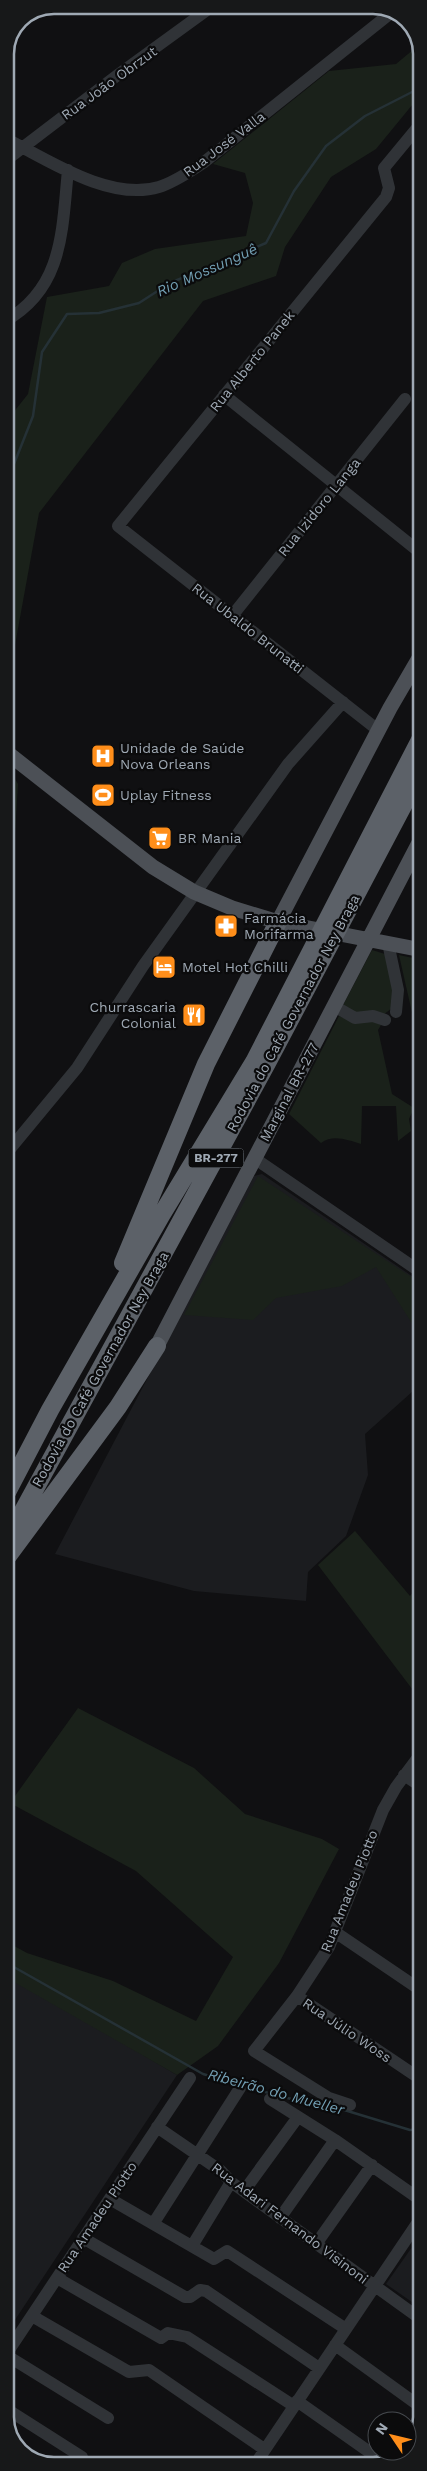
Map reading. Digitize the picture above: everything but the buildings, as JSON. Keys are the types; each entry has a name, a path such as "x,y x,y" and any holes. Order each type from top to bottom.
{"highway":[{"name":"Rodovia do Café Governador Ney Braga","path":"14,1480 166,1206 254,1062 413,753"},
{"name":"Rodovia do Café Governador Ney Braga","path":"14,1527 266,1065 413,787"},
{"path":"95,1331 206,1064 283,923"},
{"path":"14,1548 118,1407 157,1346"}],"main road":[{"path":"283,923 378,730 413,669"},
{"path":"14,758 153,867 194,892 232,908 283,923 413,948"},
{"name":"Marginal BR-277","path":"157,1346 334,1006 363,938 413,852"}],"street":[{"name":"Rua João Obrzut","path":"14,154 110,80 202,14"},
{"name":"Rua José Valla","path":"14,142 68,170 105,186 132,191 159,187 203,163 387,16"},
{"name":"Rua Alberto Panek","path":"118,526 386,197 390,188 384,168 413,133"},
{"path":"14,315 31,303 47,281 61,238 68,170"},
{"path":"224,395 413,547"},
{"name":"Rua Izidoro Langa","path":"232,616 405,399"},
{"name":"Rua Ubaldo Brunatti","path":"118,526 378,730"},
{"path":"14,1144 77,1068 194,892 288,764 343,702"},
{"path":"388,943 398,990 396,1012"},
{"path":"334,1006 354,1018 373,1016 385,1020"},
{"path":"254,1158 413,1267"},
{"name":"Rua Amadeu Piotto","path":"350,2105 329,2098 254,2051 322,1958 335,1932 380,1816 413,1764"},
{"path":"404,1775 413,1781"},
{"path":"335,1932 413,1985"},
{"name":"Rua Júlio Woss","path":"296,1996 413,2074"},
{"name":"Rua Amadeu Piotto","path":"14,2343 190,2078"},
{"path":"153,2224 240,2088"},
{"path":"270,2099 336,2140 413,2195"},
{"path":"244,2191 298,2117"},
{"name":"Rua Adari Fernando Visinoni","path":"157,2127 413,2314"},
{"path":"280,2218 336,2140"},
{"path":"316,2244 372,2165"},
{"path":"192,2246 231,2182"},
{"path":"110,2199 214,2259 227,2251 346,2329"},
{"path":"262,2457 295,2404 413,2229"},
{"path":"83,2238 185,2297 190,2297 200,2290 206,2292 320,2368"},
{"path":"57,2278 161,2338 168,2333 187,2337 376,2457"},
{"path":"32,2316 129,2372 149,2370 256,2457"},
{"path":"335,2345 413,2401"},
{"path":"14,2360 108,2418"},
{"path":"14,2413 82,2456"}],"shaded area":[{"path":"413,50 413,104 376,149 331,177 285,247 276,276 203,301 39,513 14,650 14,412 28,394 47,297 109,286 122,263 155,249 246,236 253,203 245,173 213,164 329,71 396,64"},
{"path":"14,777 18,784 14,852"},
{"path":"372,950 385,954 393,992 392,1008 383,1015 359,1015 342,1007"},
{"path":"399,955 413,958 413,1017"},
{"path":"339,1016 357,1023 372,1020 381,1025 378,1030 392,1094 413,1107 409,1119 411,1131 398,1141 396,1106 362,1106 361,1144 336,1138 321,1143 289,1114"},
{"path":"262,1174 413,1277 413,1391 365,1434 368,1475 346,1536 308,1572 306,1601 194,1591 55,1554 254,1176"},
{"path":"258,1176 413,1278 413,1325 376,1267 342,1286 276,1298 253,1320 184,1315"},
{"path":"355,1531 410,1596 413,1592 413,1690 318,1565"},
{"path":"78,1708 194,1768 245,1814 322,1839 339,1849 279,1963 218,2046 177,2075 14,1982 14,1946 27,1953 113,1981 196,2021 233,1957 136,1871 14,1805 14,1797"},
{"path":"14,1979 177,2075 14,2321"},
{"path":"413,2246 413,2303 386,2284"}],"waterway":[{"name":"Rio Mossunguê","path":"14,464 33,416 42,352 67,314 99,313 139,303 170,283 266,243 294,191 326,146 365,116 413,92"},
{"name":"Ribeirão do Mueller","path":"14,1967 203,2074 238,2084"},
{"name":"Ribeirão do Mueller","path":"243,2086 295,2100 318,2102 413,2130"}],"place":[{"name":"Unidade de Saúde Nova Orleans","path":"103,756"},
{"name":"Uplay Fitness","path":"103,795"},
{"name":"BR Mania","path":"160,838"},
{"name":"Farmácia Morifarma","path":"226,926"},
{"name":"Motel Hot Chilli","path":"164,967"},
{"name":"Churrascaria Colonial","path":"194,1015"}]}
